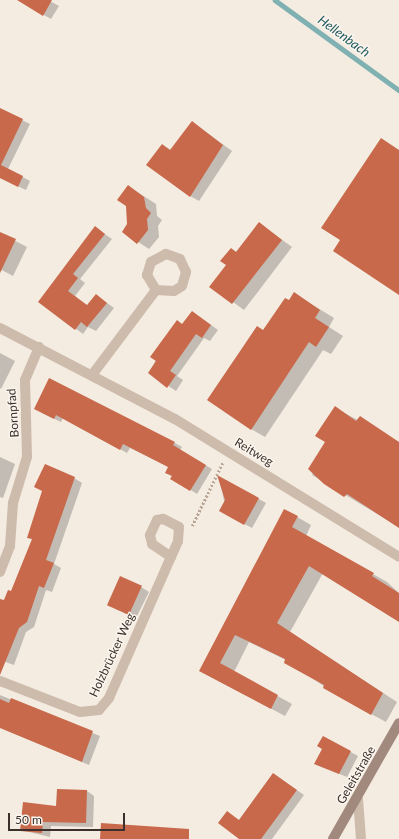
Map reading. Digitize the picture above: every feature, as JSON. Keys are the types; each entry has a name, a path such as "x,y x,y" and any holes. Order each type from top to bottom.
{"main road":[{"name":"Geleitstraße","path":"333,839 358,799 399,723"}],"street":[{"path":"92,375 156,290"},
{"name":"Reitweg","path":"0,328 92,375 228,451 399,558"},
{"name":"Bornpfad","path":"0,572 10,546 13,503 27,456 25,380 39,347"},
{"path":"171,557 152,544 150,535 157,520 163,519 179,527 178,541"},
{"name":"Holzbrücker Weg","path":"0,681 80,712 99,710 109,698 178,541"},
{"path":"358,799 361,839"}],"path":[{"path":"178,541 192,526 228,451"}],"building":[{"path":"17,0 52,0 43,16"},
{"path":"0,108 23,119 1,165 23,176 18,187 0,178"},
{"path":"192,121 223,145 190,197 146,165 162,144 170,150"},
{"path":"381,138 399,150 399,295 333,251 340,240 321,228"},
{"path":"128,185 144,197 146,208 151,213 147,219 148,230 137,244 122,232 127,224 126,206 117,200"},
{"path":"259,222 282,240 232,304 209,287 226,265 220,261 231,248 236,252"},
{"path":"95,226 105,234 73,274 78,278 68,291 87,305 96,294 107,303 87,327 81,322 75,330 38,302"},
{"path":"0,232 16,239 0,273"},
{"path":"294,292 320,310 315,318 329,327 316,347 309,342 251,430 207,400 257,326 263,330 285,298 289,300"},
{"path":"192,311 211,325 202,338 196,334 170,371 176,375 167,388 148,373 156,361 150,357 177,320 182,324"},
{"path":"49,378 175,442 173,445 206,465 190,491 170,479 172,476 165,473 168,467 123,444 120,450 56,415 54,419 34,409"},
{"path":"335,406 356,421 360,416 399,442 399,528 347,494 344,497 324,484 308,469 325,442 315,436"},
{"path":"45,464 75,477 46,560 54,563 44,588 39,586 27,622 19,628 0,675 0,599 4,600 8,590 11,591 32,539 27,538 42,491 34,487"},
{"path":"217,475 259,498 244,525 219,511 225,500"},
{"path":"284,509 298,516 292,527 374,573 372,576 399,593 399,622 309,566 277,623 383,693 371,715 323,688 324,685 284,663 285,659 235,635 220,663 278,695 271,709 199,671"},
{"path":"120,576 142,586 129,615 107,605"},
{"path":"11,698 93,731 82,762 0,728 0,699 9,703"},
{"path":"323,736 351,751 339,774 314,764 322,749 317,746"},
{"path":"273,773 297,790 261,839 239,839 218,823 227,811 239,820"},
{"path":"57,789 87,790 86,823 43,822 42,833 20,831 23,802 56,806"},
{"path":"101,823 189,829 189,839 100,839"}],"waterway":[{"name":"Hellenbach","path":"275,0 399,90"}]}
